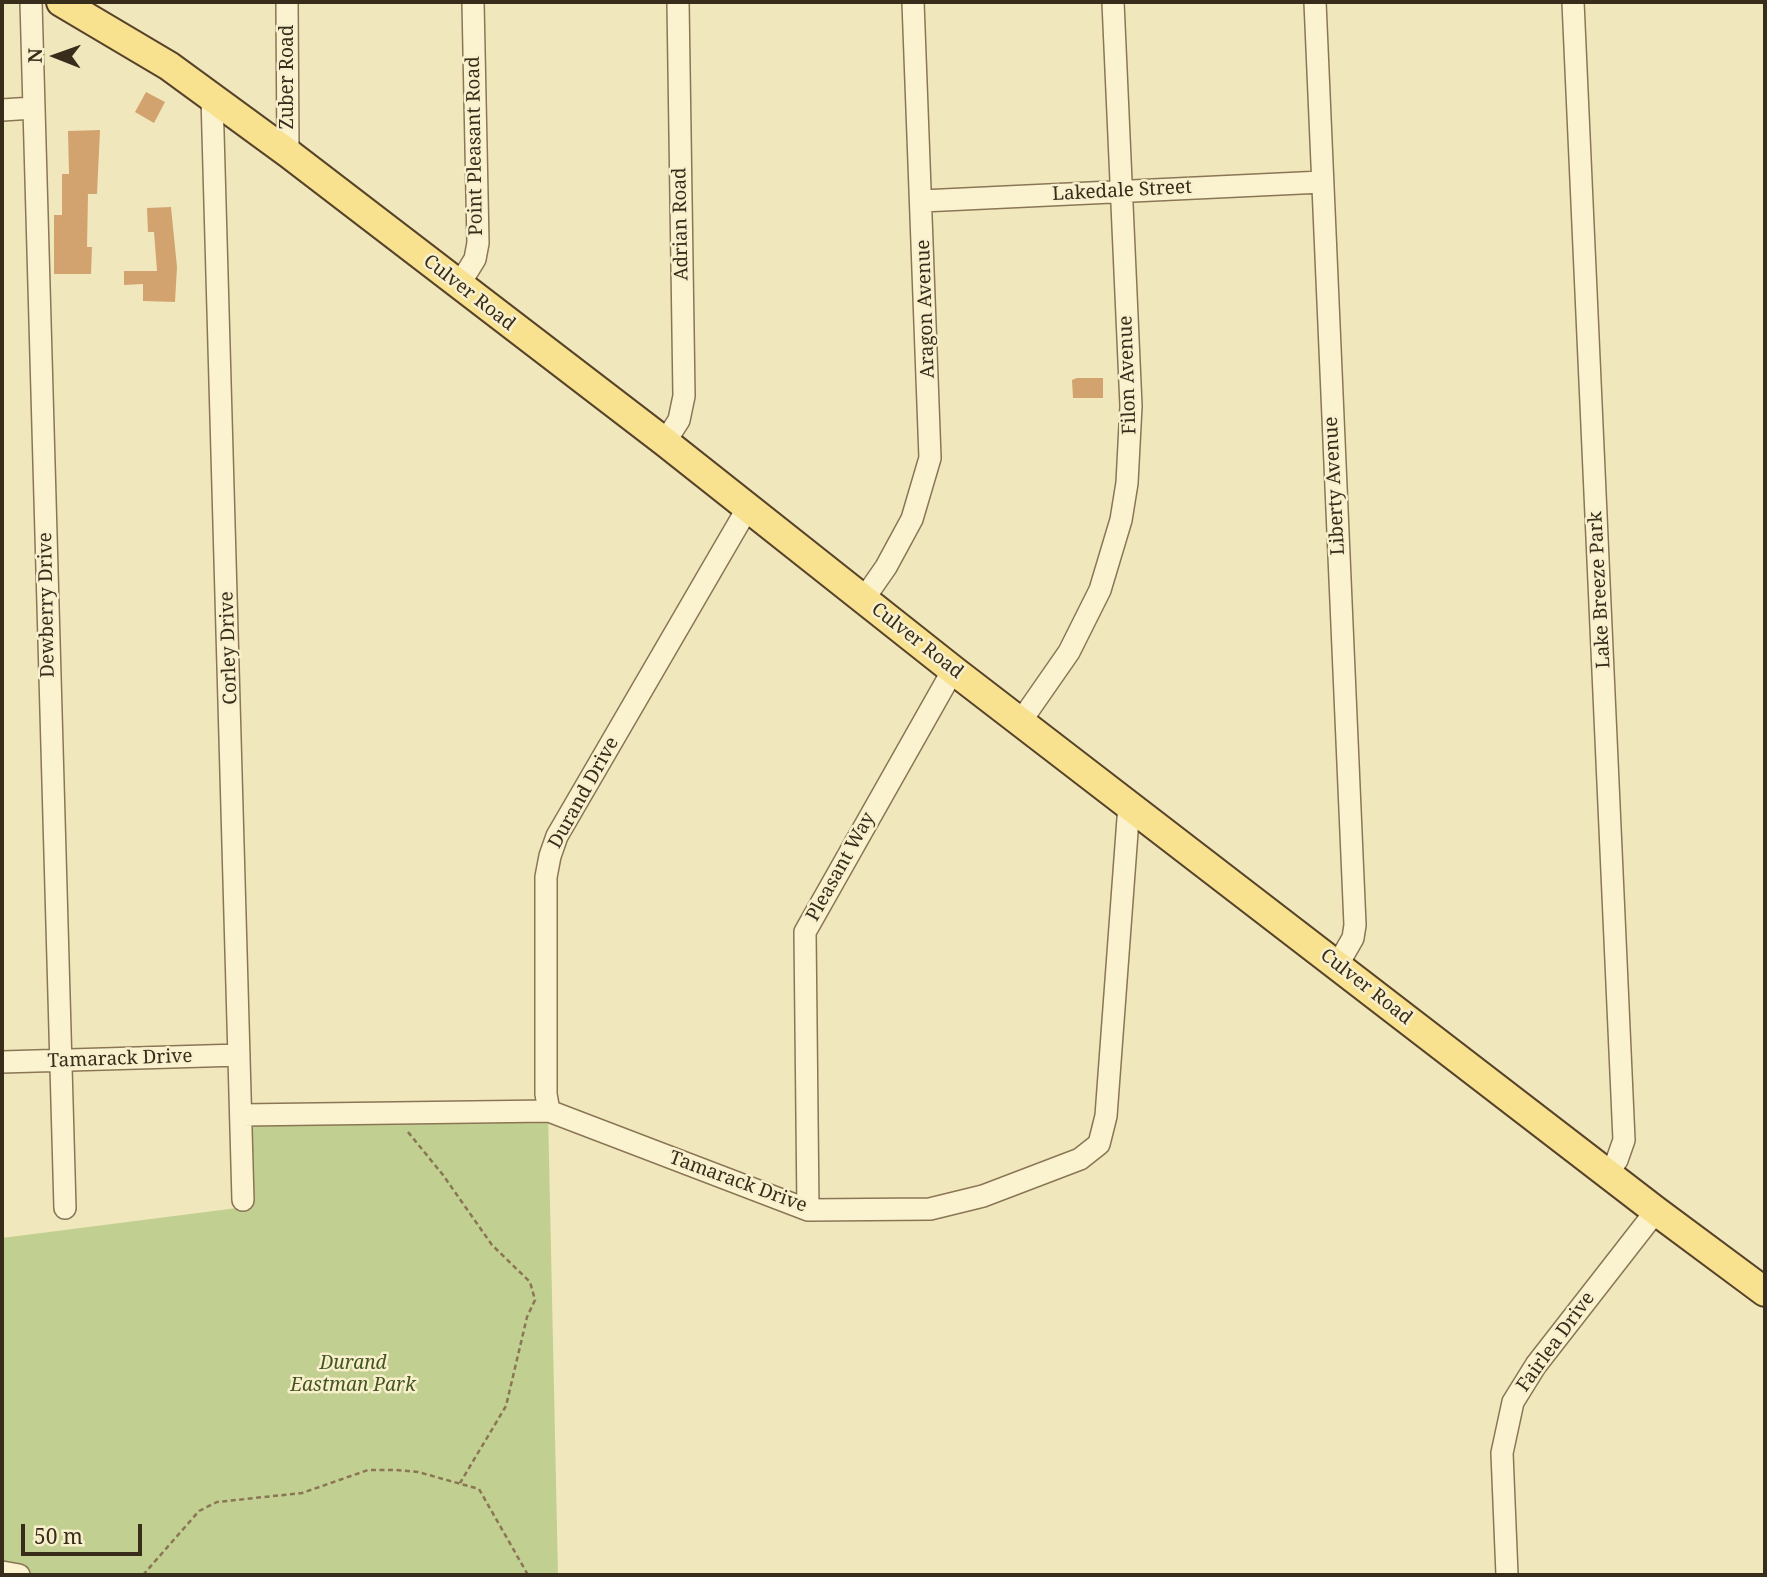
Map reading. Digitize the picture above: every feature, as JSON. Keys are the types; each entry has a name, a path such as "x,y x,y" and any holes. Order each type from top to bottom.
{"main road":[{"name":"Culver Road","path":"61,2 169,66 288,153 665,442 953,670 1607,1174 1765,1292"}],"street":[{"name":"Dewberry Drive","path":"31,2 65,1209"},
{"name":"Zuber Road","path":"287,2 288,153"},
{"name":"Point Pleasant Road","path":"460,285 475,259 478,243 473,2"},
{"name":"Adrian Road","path":"665,442 679,420 684,396 678,2"},
{"name":"Aragon Avenue","path":"863,600 900,544 912,519 930,458 914,2"},
{"name":"Filon Avenue","path":"1021,722 1050,683 1087,620 1108,569 1121,520 1130,442 1130,406 1113,2"},
{"name":"Liberty Avenue","path":"1315,2 1355,925 1353,938 1338,966"},
{"name":"Lake Breeze Park","path":"1573,2 1625,1140 1617,1160 1607,1174"},
{"name":"Corley Drive","path":"212,97 243,1200"},
{"path":"2,110 33,108"},
{"name":"Lakedale Street","path":"922,201 1322,182"},
{"name":"Durand Drive","path":"549,1111 546,1094 546,877 550,856 557,836 747,509"},
{"name":"Pleasant Way","path":"808,1210 805,932 953,670"},
{"name":"Tamarack Drive","path":"242,1115 549,1111 808,1210 930,1209 983,1196 1080,1159 1099,1144 1106,1115 1129,805"},
{"name":"Tamarack Drive","path":"2,1062 239,1055"},
{"name":"Fairlea Drive","path":"1507,1575 1502,1453 1513,1402 1536,1364 1656,1211"},
{"path":"2,1572 19,1575"}],"path":[{"path":"390,1114 443,1175 492,1245 530,1282 535,1300 527,1317 506,1406 460,1483"},
{"path":"143,1575 199,1511 217,1502 302,1493 368,1470 418,1472 479,1489 528,1575"}],"green space":[{"name":"Durand Eastman Park","path":"548,1111 558,1575 2,1575 2,1238 245,1207 245,1116"}],"building":[{"path":"146,92 165,102 154,123 135,112"},
{"path":"100,130 97,194 88,194 87,247 92,247 91,274 54,274 54,215 62,215 62,174 69,174 68,131"},
{"path":"171,207 177,267 175,302 143,301 143,284 124,285 124,271 157,271 154,232 148,232 147,208"},
{"path":"1103,378 1103,398 1073,398 1072,380"}]}
